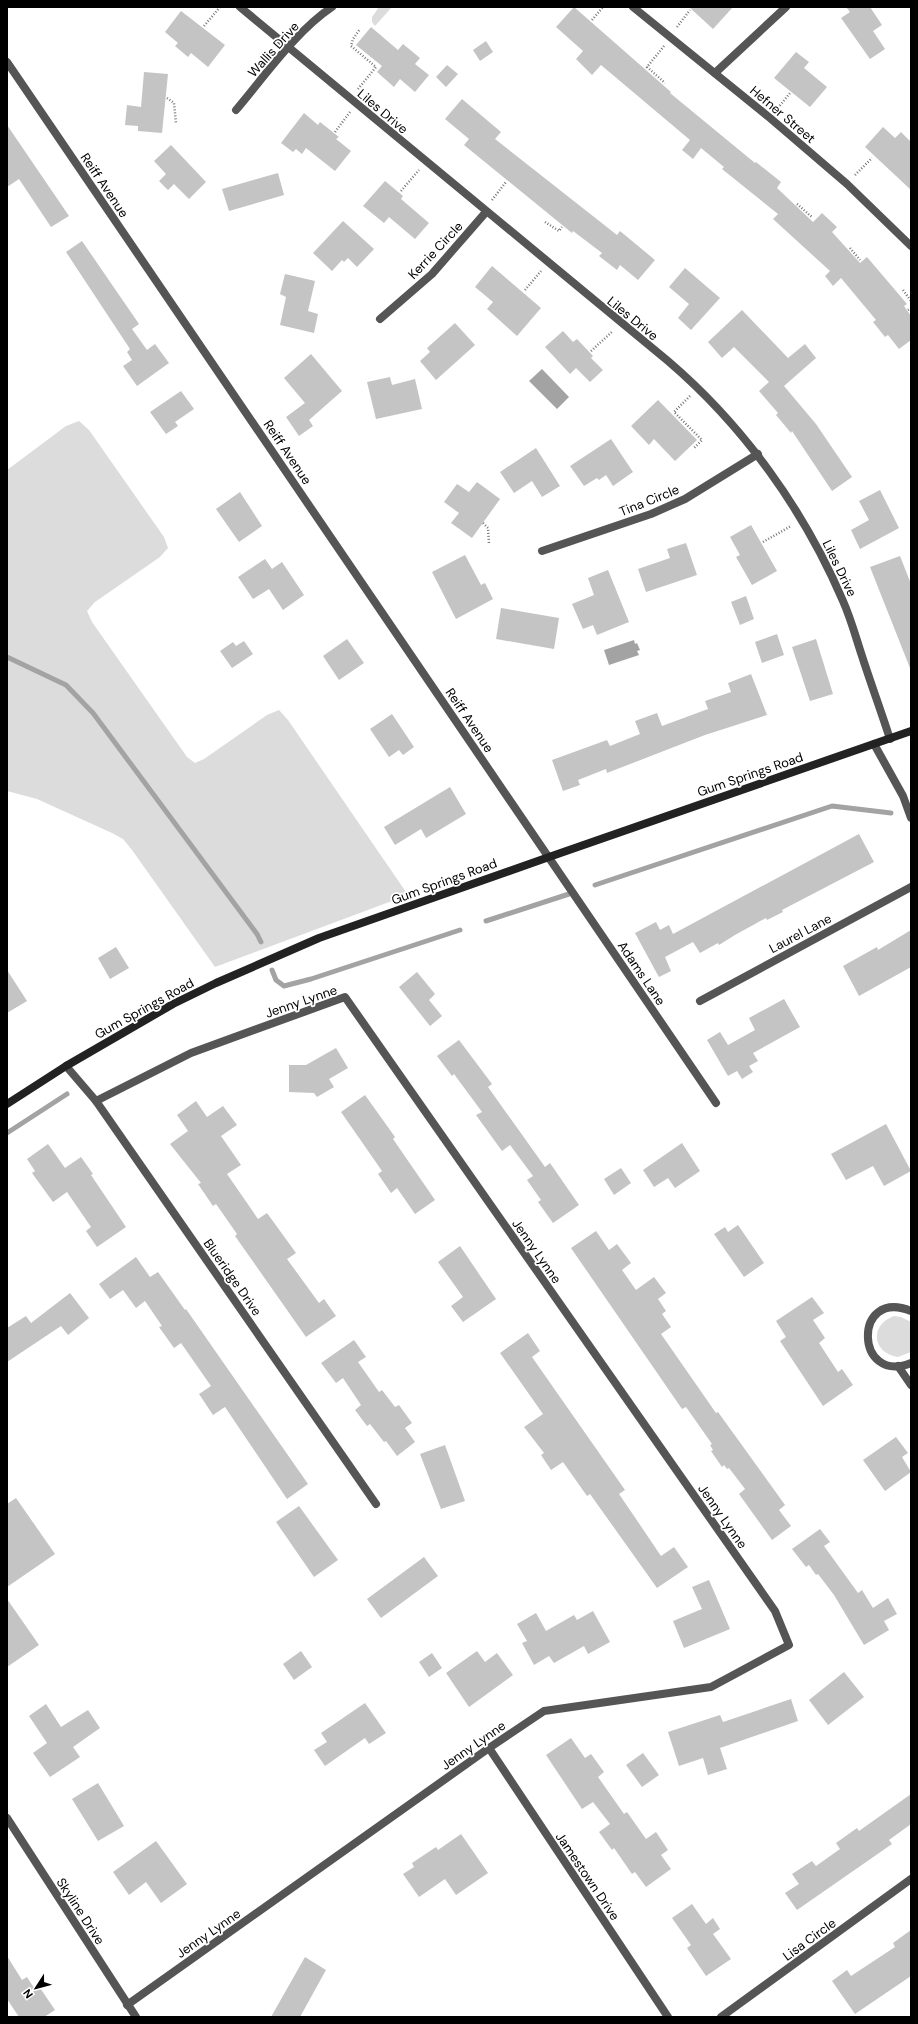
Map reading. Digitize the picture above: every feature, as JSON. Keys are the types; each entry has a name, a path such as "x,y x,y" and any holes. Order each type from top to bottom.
{"main road":[{"name":"Gum Springs Road","path":"7,1104 66,1066 173,1004 223,980 319,938 549,856 911,731"}],"street":[{"name":"Liles Drive","path":"240,7 698,388 758,454 802,520 844,602 890,739"},
{"name":"Wallis Drive","path":"236,110 288,48 323,13 332,7"},
{"name":"Hefner Street","path":"633,7 770,118 909,240"},
{"path":"715,73 786,7"},
{"name":"Reiff Avenue","path":"7,62 549,856"},
{"name":"Kerrie Circle","path":"380,319 432,274 485,211"},
{"name":"Tina Circle","path":"542,552 651,514 678,502 718,480 758,454"},
{"path":"874,744 902,796 911,818"},
{"name":"Adams Lane","path":"549,856 716,1104"},
{"name":"Laurel Lane","path":"700,1001 911,887"},
{"name":"Jenny Lynne","path":"96,1101 191,1053 345,997 775,1611 789,1645 711,1687 544,1711 489,1748 127,2005"},
{"name":"Blueridge Drive","path":"66,1066 96,1101 376,1504"},
{"path":"911,1310 893,1307 884,1309 876,1314 867,1331 866,1340 875,1357 882,1363 898,1366 911,1363"},
{"path":"898,1366 911,1385"},
{"name":"Jamestown Drive","path":"489,1748 668,2017"},
{"name":"Skyline Drive","path":"7,1818 136,2017"},
{"name":"Lisa Circle","path":"722,2017 911,1880"}],"path":[{"path":"204,26 220,7"},
{"path":"592,20 603,7"},
{"path":"665,83 647,67 690,10"},
{"path":"335,132 376,67 351,46 352,39 360,29"},
{"path":"770,118 790,93"},
{"path":"167,98 174,103 176,123"},
{"path":"847,184 872,158"},
{"path":"401,191 426,162"},
{"path":"485,211 506,182"},
{"path":"797,204 812,217"},
{"path":"545,222 559,231 562,227"},
{"path":"850,248 860,260"},
{"path":"525,290 548,263"},
{"path":"903,290 911,301"},
{"path":"592,351 620,323"},
{"path":"693,449 702,440 674,412 698,388"},
{"path":"763,542 802,520"},
{"path":"483,523 487,526 489,533 489,544"}],"shaded area":[{"path":"379,7 392,7 375,26 372,22 372,17"},
{"path":"542,369 569,397 557,409 529,381"},
{"path":"79,421 89,430 164,537 168,548 160,557 95,602 87,611 92,622 187,757 195,763 204,759 267,715 279,710 288,720 408,895 215,967 123,839 37,799 7,791 7,470 66,426"},
{"path":"634,640 635,644 637,643 640,650 637,651 639,655 609,665 604,650"},
{"path":"894,1316 901,1317 911,1322 911,1352 898,1357 883,1350 879,1345 877,1338 877,1332 880,1326 886,1320"}],"building":[{"path":"574,7 671,92 670,93 755,163 756,162 781,182 777,188 813,222 822,213 837,227 832,232 860,263 867,257 907,304 904,306 911,316 911,340 899,349 888,335 885,337 873,322 876,320 841,278 833,286 825,276 830,271 773,219 778,214 722,169 724,167 701,148 693,159 682,150 690,140 601,65 592,75 576,59 583,51 556,27"},
{"path":"689,7 733,7 713,29"},
{"path":"846,7 870,7 882,25 873,31 885,49 870,59 841,18 850,12"},
{"path":"181,11 225,45 208,67 191,53 188,57 175,46 178,43 165,32"},
{"path":"371,27 398,50 403,44 420,58 415,64 429,75 415,92 400,79 394,87 377,72 382,66 356,45"},
{"path":"486,41 493,52 480,61 473,50"},
{"path":"796,52 809,62 804,68 827,87 810,107 774,78"},
{"path":"447,65 458,74 446,87 436,77"},
{"path":"144,72 168,74 162,133 138,131 138,126 125,125 127,105 141,107"},
{"path":"462,99 501,132 495,139 617,235 620,231 655,260 638,280 620,265 617,270 599,256 602,253 573,231 572,233 464,145 469,139 445,119"},
{"path":"304,113 318,125 320,122 339,137 336,139 351,151 335,171 306,148 302,154 296,149 293,152 281,143"},
{"path":"7,125 69,216 51,227 19,179 7,187"},
{"path":"883,127 895,138 901,132 911,142 911,190 865,147"},
{"path":"171,145 206,182 189,199 174,184 168,190 159,181 166,174 154,161"},
{"path":"278,173 284,195 229,211 222,189"},
{"path":"385,181 403,196 401,199 429,223 415,239 389,217 384,223 363,206"},
{"path":"343,221 374,249 357,267 348,258 344,262 342,260 332,271 313,253"},
{"path":"82,241 139,324 132,329 147,350 155,344 169,363 137,386 123,366 132,360 127,352 130,349 66,252"},
{"path":"492,266 541,308 517,336 487,309 493,302 475,287"},
{"path":"685,268 720,298 691,330 678,318 689,304 669,287"},
{"path":"285,274 315,281 308,311 318,314 314,333 280,325 286,297 280,294"},
{"path":"742,310 788,358 805,344 816,358 784,386 816,424 852,477 832,491 792,431 791,433 776,415 778,413 759,391 769,382 734,347 722,358 708,342"},
{"path":"455,323 475,345 436,380 420,361 430,352 427,348"},
{"path":"563,331 573,342 577,339 593,356 591,358 603,370 590,382 576,368 570,374 545,347"},
{"path":"311,354 342,391 309,420 313,426 299,436 286,417 305,403 284,378"},
{"path":"390,377 392,385 415,379 422,409 376,419 367,382"},
{"path":"181,391 194,409 175,422 178,426 166,434 150,412"},
{"path":"658,400 697,440 675,461 654,439 649,445 631,426"},
{"path":"611,439 633,472 613,486 606,475 599,480 597,478 584,486 570,466"},
{"path":"536,448 560,486 542,497 532,481 514,493 500,472"},
{"path":"477,482 500,499 472,538 451,523 459,513 444,502 457,484 469,492"},
{"path":"880,490 899,528 860,549 851,530 869,520 859,501"},
{"path":"240,492 262,526 239,542 216,509"},
{"path":"751,525 777,571 752,585 736,557 740,555 730,537"},
{"path":"686,543 697,575 646,592 638,569 670,558 667,549"},
{"path":"465,555 481,585 485,583 493,599 456,619 432,572"},
{"path":"900,556 911,584 910,668 870,567"},
{"path":"265,559 272,569 282,562 304,595 283,610 269,589 253,599 238,577"},
{"path":"608,570 629,622 597,635 593,625 583,629 572,604 594,595 588,578"},
{"path":"746,596 754,619 740,625 731,602"},
{"path":"501,608 559,618 554,649 496,639"},
{"path":"777,634 784,655 762,663 755,642"},
{"path":"347,639 364,663 339,680 323,656"},
{"path":"816,639 833,694 810,701 792,647"},
{"path":"244,641 253,654 232,668 220,651 233,642 236,646"},
{"path":"751,674 767,715 705,735 607,773 606,769 578,780 580,785 563,791 552,760 607,740 610,746 640,734 635,721 657,713 662,726 708,709 705,701 731,692 728,683"},
{"path":"392,714 414,747 403,755 399,750 389,757 370,729"},
{"path":"450,787 466,814 426,838 421,829 395,845 384,827"},
{"path":"859,834 874,862 782,910 783,912 767,920 766,918 719,945 718,943 700,953 693,942 665,957 671,971 659,977 635,933 656,922 660,930 669,925 673,934"},
{"path":"911,930 911,967 859,996 843,966 877,947 878,950"},
{"path":"116,947 129,968 110,979 98,958"},
{"path":"7,970 27,1001 7,1013"},
{"path":"417,972 435,994 429,1000 442,1016 430,1026 399,987"},
{"path":"784,999 800,1027 753,1053 758,1061 749,1066 753,1072 742,1079 737,1071 728,1076 707,1040 720,1032 728,1045 755,1030 749,1018"},
{"path":"459,1040 492,1084 488,1087 545,1167 550,1163 579,1205 553,1223 538,1202 541,1200 527,1180 533,1176 510,1145 502,1151 476,1115 482,1112 454,1074 452,1076 437,1056"},
{"path":"336,1048 348,1068 329,1079 334,1087 317,1097 314,1093 289,1092 289,1065 306,1065"},
{"path":"365,1095 395,1137 393,1139 435,1200 415,1214 397,1188 391,1193 378,1174 382,1171 341,1112"},
{"path":"196,1101 207,1117 223,1106 237,1125 221,1136 241,1165 227,1174 258,1219 267,1213 296,1253 287,1259 319,1303 324,1299 336,1316 306,1337 235,1236 237,1234 216,1204 213,1206 198,1184 201,1183 170,1144 188,1131 177,1115"},
{"path":"886,1124 911,1171 884,1186 873,1166 846,1180 831,1154"},
{"path":"682,1143 700,1171 675,1188 668,1178 654,1187 643,1170"},
{"path":"48,1144 65,1168 81,1157 93,1174 91,1175 126,1227 97,1247 86,1231 91,1227 67,1192 53,1202 32,1173 35,1171 27,1159"},
{"path":"621,1168 631,1183 614,1195 604,1179"},
{"path":"738,1225 764,1263 744,1277 714,1234 725,1227 728,1232"},
{"path":"596,1231 609,1250 617,1244 631,1263 622,1270 636,1290 654,1277 666,1293 658,1299 666,1311 662,1314 671,1327 661,1334 716,1413 718,1412 785,1505 779,1510 791,1526 772,1540 739,1494 745,1489 729,1468 727,1469 724,1465 722,1467 711,1451 713,1450 710,1445 712,1444 686,1407 682,1409 571,1248"},
{"path":"460,1246 496,1299 463,1322 451,1306 463,1297 438,1262"},
{"path":"136,1257 150,1277 158,1272 185,1310 186,1309 308,1484 287,1499 225,1407 213,1415 199,1394 211,1386 181,1343 174,1348 159,1327 162,1326 145,1301 136,1308 123,1290 110,1299 99,1284"},
{"path":"70,1293 89,1318 68,1335 61,1326 7,1362 7,1328 26,1316 31,1323"},
{"path":"812,1297 824,1313 813,1320 825,1338 819,1343 838,1372 842,1369 853,1385 823,1406 780,1341 786,1337 776,1321"},
{"path":"528,1333 540,1351 532,1357 625,1490 619,1494 661,1556 674,1547 688,1567 657,1588 590,1494 587,1496 563,1462 551,1470 541,1455 544,1453 524,1427 543,1414 500,1353"},
{"path":"354,1340 366,1357 358,1362 379,1392 382,1390 395,1407 399,1405 412,1423 405,1428 415,1442 397,1456 386,1441 384,1442 370,1424 367,1426 355,1410 361,1405 343,1378 336,1383 321,1363"},
{"path":"896,1437 908,1453 902,1457 911,1472 885,1491 863,1460"},
{"path":"445,1445 465,1501 441,1509 420,1454"},
{"path":"16,1498 55,1554 7,1587 7,1504"},
{"path":"299,1506 338,1560 314,1577 276,1522"},
{"path":"820,1529 830,1542 824,1546 858,1593 862,1590 873,1608 888,1598 897,1614 884,1621 889,1630 864,1645 834,1595 818,1574 816,1575 809,1565 806,1567 792,1549"},
{"path":"424,1557 438,1576 381,1618 367,1599"},
{"path":"709,1580 730,1629 684,1648 673,1621 702,1609 692,1587"},
{"path":"7,1599 39,1645 7,1667"},
{"path":"593,1611 610,1642 588,1654 584,1646 554,1663 549,1656 534,1665 522,1643 527,1641 517,1624 536,1613 546,1631 574,1615 577,1620"},
{"path":"301,1651 312,1667 294,1680 283,1664"},
{"path":"477,1651 485,1662 497,1653 513,1675 469,1707 446,1673"},
{"path":"432,1653 442,1668 429,1677 419,1662"},
{"path":"844,1672 864,1697 828,1725 809,1700"},
{"path":"791,1699 798,1721 720,1748 727,1769 708,1775 703,1758 679,1766 668,1732 720,1715 723,1722"},
{"path":"365,1703 386,1733 369,1744 365,1738 325,1766 314,1750 327,1742 321,1733"},
{"path":"46,1704 61,1727 88,1710 100,1728 73,1747 80,1757 50,1777 33,1753 47,1743 29,1716"},
{"path":"571,1738 585,1758 591,1754 604,1772 598,1777 624,1814 627,1812 646,1839 656,1832 668,1850 661,1855 671,1869 646,1887 635,1872 632,1874 614,1848 612,1850 599,1832 610,1824 593,1802 582,1809 546,1755"},
{"path":"643,1753 659,1775 642,1787 626,1765"},
{"path":"98,1783 124,1826 98,1841 72,1799"},
{"path":"911,1794 911,1824 889,1840 892,1844 797,1910 785,1893 799,1884 792,1874 812,1861 816,1866 840,1849 836,1843 857,1828 859,1831"},
{"path":"461,1834 488,1873 456,1895 445,1879 419,1897 403,1874 414,1867 412,1863 436,1847 438,1850"},
{"path":"156,1841 187,1884 161,1903 146,1882 129,1895 113,1872"},
{"path":"692,1904 706,1924 713,1918 720,1929 713,1934 731,1959 706,1976 687,1948 691,1945 672,1918"},
{"path":"911,1930 911,1976 855,2014 832,1981 847,1970 851,1976 895,1947 893,1943"},
{"path":"7,1956 22,1980 27,1977 34,1988 38,1985 55,2010 44,2017 19,2017 7,1999"},
{"path":"305,1957 326,1970 300,2017 271,2017"}],"waterway":[{"path":"7,657 66,685 93,713 257,934 261,942"},
{"path":"595,885 832,806 891,813"},
{"path":"486,921 569,894"},
{"path":"272,970 276,980 284,986 311,979 460,930"},
{"path":"7,1133 67,1094"}]}
